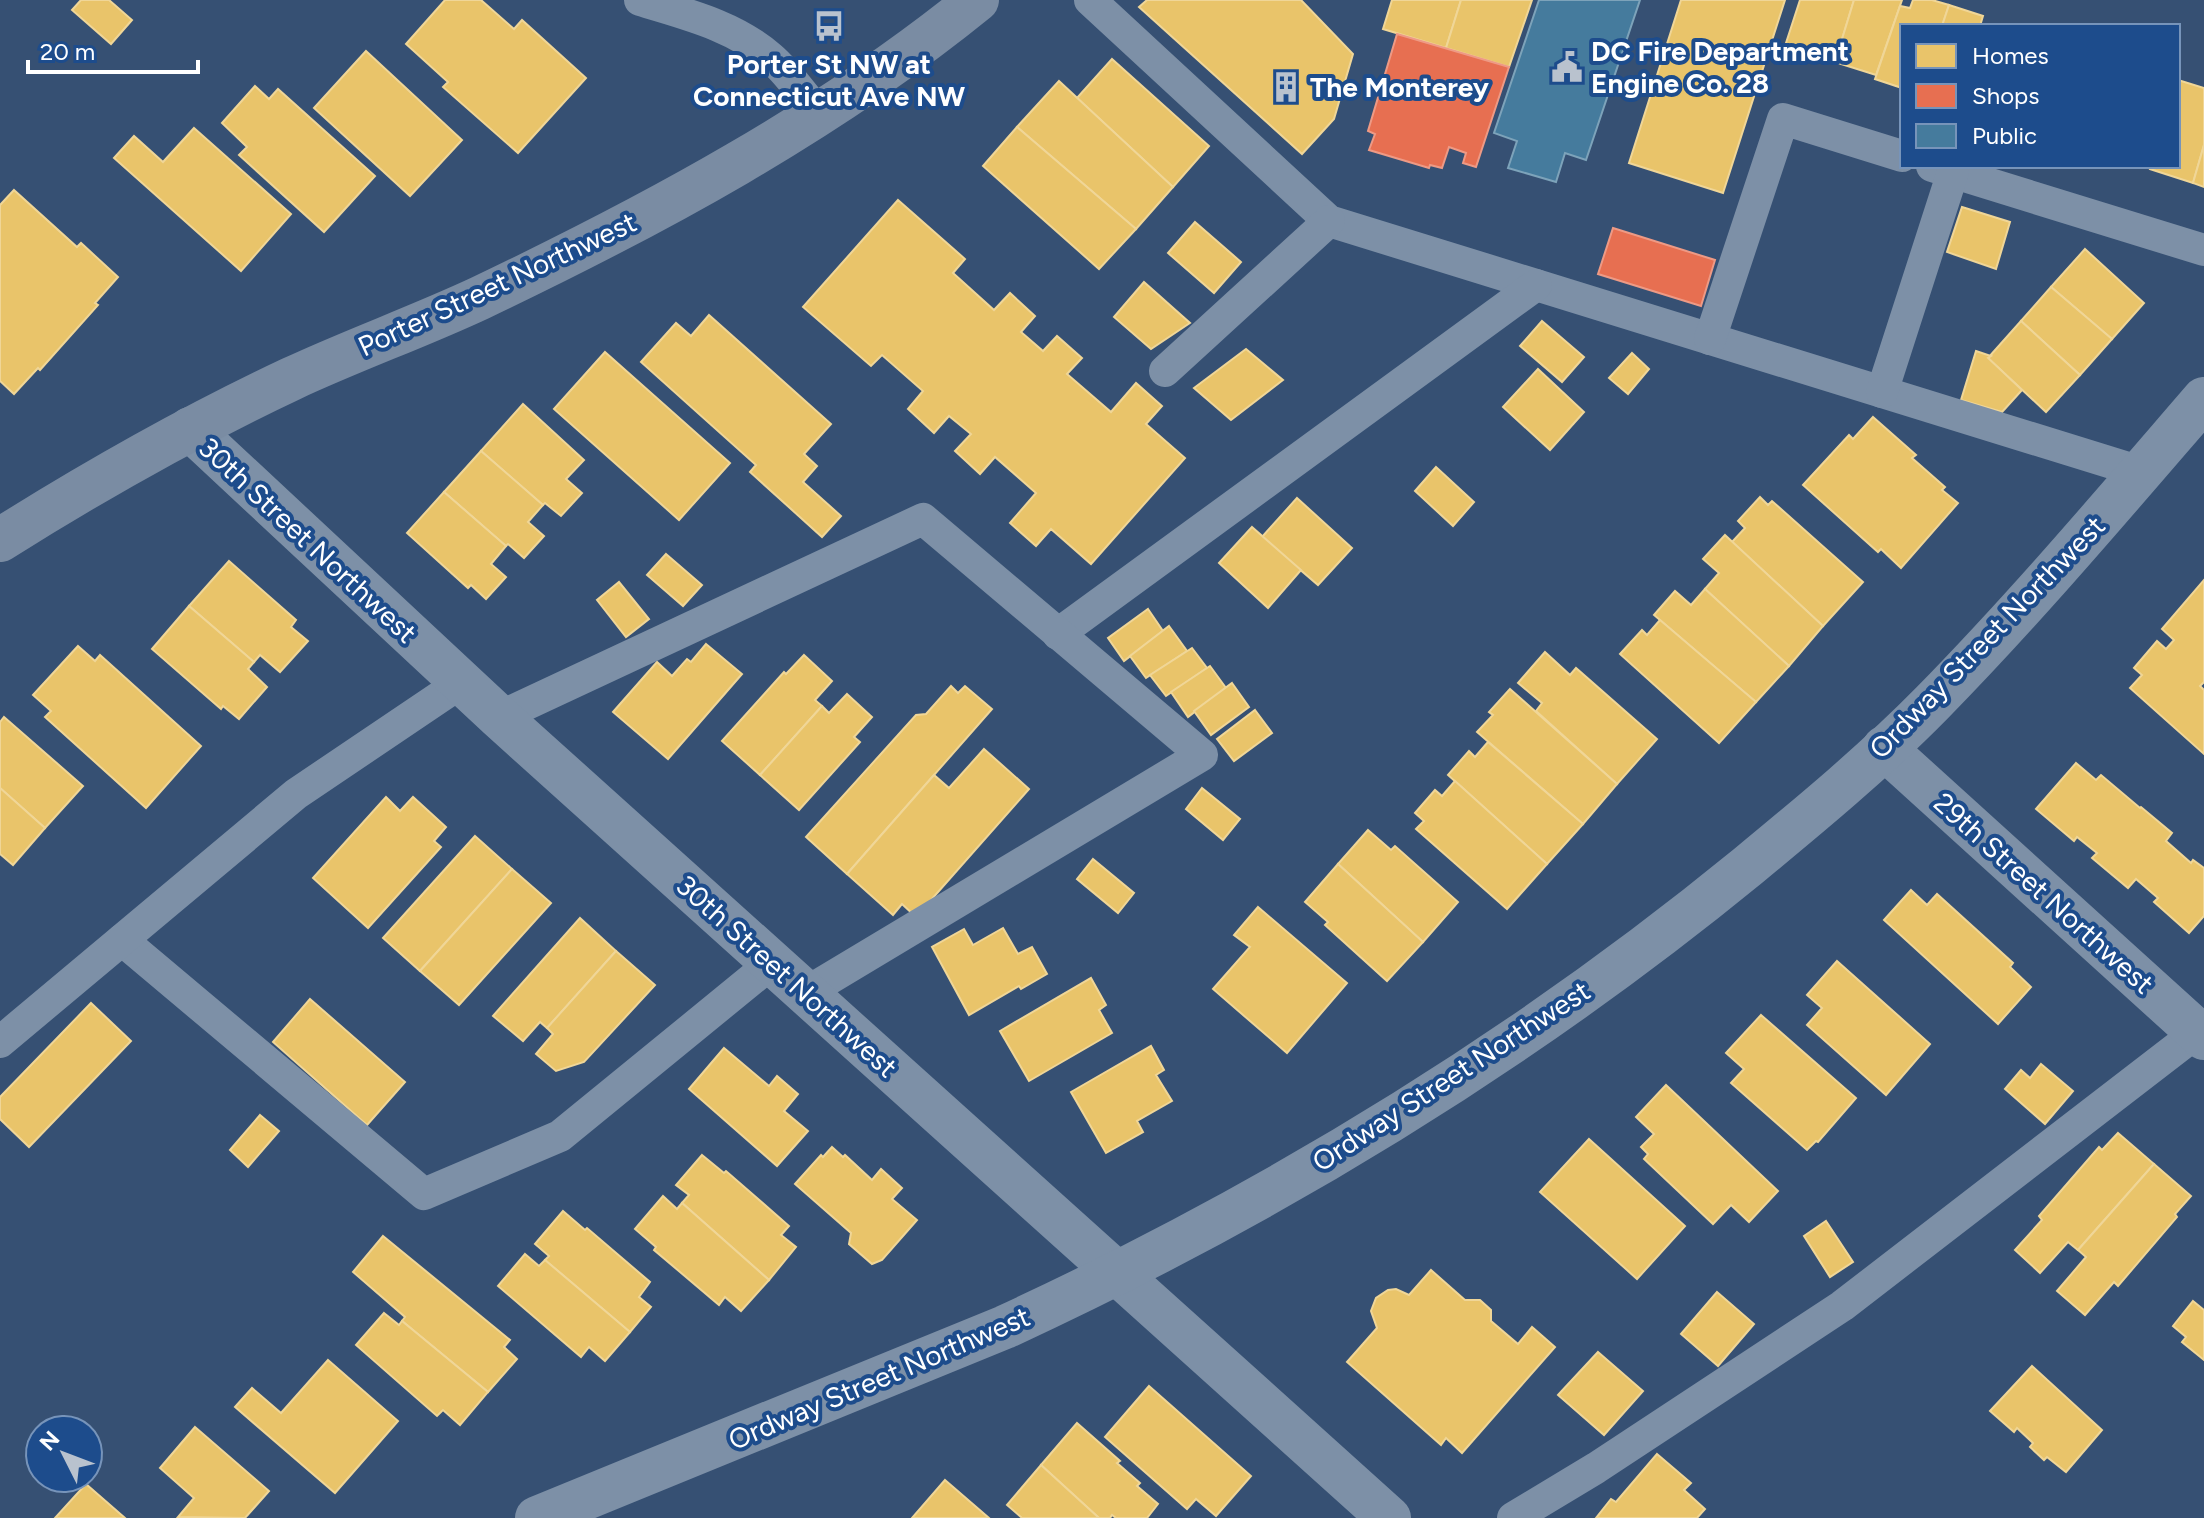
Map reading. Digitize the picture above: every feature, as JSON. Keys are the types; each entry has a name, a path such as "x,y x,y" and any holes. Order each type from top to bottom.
{"street":[{"name":"Porter Street Northwest","path":"0,540 190,429 295,377 411,329 581,248 681,196 819,114 977,0"},
{"name":"Ordway Street Northwest","path":"537,1518 1005,1327 1116,1274 1247,1204 1367,1134 1542,1021 1702,904 1884,748 1951,682 2204,399"},
{"name":"30th Street Northwest","path":"190,429 499,717 1389,1518"},
{"name":"29th Street Northwest","path":"1884,748 2202,1033"}],"lane":[{"path":"640,0 718,25 745,38 772,58 819,114"},
{"path":"1090,0 1329,221 2141,472"},
{"path":"1710,339 1783,119 1900,155"},
{"path":"1882,392 1942,169 2204,250"},
{"path":"1165,371 1329,221"},
{"path":"1058,634 1536,285"},
{"path":"499,717 923,519 1202,755 807,992"},
{"path":"0,1042 296,794 462,682"},
{"path":"122,940 424,1194 560,1136 773,962"},
{"path":"1513,1518 1596,1468 1842,1306 2202,1033"}],"building: Homes":[{"path":"81,0 109,0 132,20 111,44 72,10"},
{"path":"445,0 481,0 514,29 522,20 586,78 518,153 443,87 448,82 406,44"},
{"name":"The Monterey","path":"1147,0 1301,0 1353,54 1334,119 1302,154 1139,7"},
{"path":"1392,0 1461,0 1446,48 1383,29"},
{"path":"1461,0 1532,0 1509,67 1446,48"},
{"path":"1681,0 1785,0 1723,193 1629,163"},
{"path":"1800,0 1854,0 1835,62 1785,46"},
{"path":"1854,0 1902,0 1876,75 1835,62"},
{"path":"1913,0 1932,0 1949,5 1943,24 1900,24 1900,87 1875,79 1900,6 1910,8"},
{"path":"1949,5 1983,16 1981,24 1943,24"},
{"path":"366,51 462,140 410,196 314,108"},
{"path":"1112,59 1209,146 1173,187 1077,98"},
{"path":"1059,81 1173,187 1136,229 1017,127"},
{"path":"2180,81 2204,88 2204,145 2193,183 2150,169 2180,168"},
{"path":"255,86 269,99 278,89 375,176 324,232 239,155 247,147 222,123"},
{"path":"1017,127 1136,229 1099,269 983,166"},
{"path":"194,128 291,214 241,271 114,158 134,136 163,162"},
{"path":"2204,145 2204,187 2193,183"},
{"path":"14,190 77,247 81,243 118,277 95,303 98,305 40,370 38,368 14,394 0,381 0,205"},
{"path":"898,200 965,259 953,273 994,310 1010,293 1035,316 1021,332 1043,351 1057,336 1082,358 1067,374 1111,412 1136,383 1162,406 1146,424 1185,458 1091,564 1051,529 1036,546 1010,523 1036,493 995,457 980,474 955,451 971,434 949,416 934,433 908,409 923,391 882,355 871,366 803,307"},
{"path":"1962,207 2010,222 1996,269 1947,252"},
{"path":"1195,222 1241,262 1214,293 1168,253"},
{"path":"2085,249 2144,303 2112,339 2051,287"},
{"path":"1144,282 1190,323 1151,349 1114,317"},
{"path":"2051,287 2112,339 2080,375 2021,321"},
{"path":"709,315 831,424 804,454 817,466 803,482 841,516 822,537 750,472 756,465 641,362 676,323 691,336"},
{"path":"1542,321 1584,357 1562,382 1520,346"},
{"path":"2021,321 2080,375 2046,412 1988,358"},
{"path":"1246,349 1283,380 1231,420 1194,388"},
{"path":"1976,351 1991,356 1988,358 2022,390 2002,412 1961,400"},
{"path":"605,352 730,463 679,520 554,409"},
{"path":"1632,353 1649,369 1628,394 1609,378"},
{"path":"1538,369 1584,412 1550,450 1503,407"},
{"path":"523,404 584,460 566,479 582,493 561,516 545,503 543,505 481,451"},
{"path":"1873,417 1916,455 1912,458 1958,503 1901,568 1881,549 1878,552 1803,485 1849,435 1853,439"},
{"path":"481,451 543,505 528,522 544,536 524,558 444,492"},
{"path":"1436,467 1474,502 1453,526 1415,491"},
{"path":"444,492 506,546 491,564 506,577 486,599 471,585 468,588 407,533"},
{"path":"1760,497 1768,505 1772,501 1863,582 1823,626 1732,542 1745,528 1738,521"},
{"path":"1297,498 1352,548 1318,585 1262,537"},
{"path":"1252,527 1301,570 1268,608 1219,563"},
{"path":"1725,535 1823,626 1789,666 1705,589 1719,573 1703,559"},
{"path":"666,554 702,585 683,606 647,575"},
{"path":"229,561 296,620 291,627 308,641 280,672 260,655 254,662 189,606"},
{"path":"2204,580 2204,682 2200,686 2204,690 2204,754 2130,688 2142,675 2134,668 2157,641 2166,649 2174,640 2162,629"},
{"path":"619,582 649,619 626,637 597,600"},
{"path":"1705,589 1789,666 1756,702 1654,615 1675,591 1691,605"},
{"path":"189,606 254,662 248,669 267,687 239,719 223,706 221,709 152,649"},
{"path":"1148,609 1163,631 1124,661 1108,638"},
{"path":"1660,620 1756,702 1719,743 1620,654 1642,630 1647,635"},
{"path":"1169,626 1187,651 1146,678 1130,656"},
{"path":"706,644 742,674 668,759 613,712 657,662 672,676 687,659 691,662"},
{"path":"78,646 95,661 100,655 201,746 146,808 45,717 51,711 33,695"},
{"path":"1192,648 1207,668 1166,696 1150,675"},
{"path":"1545,652 1570,675 1576,668 1657,739 1617,784 1536,711 1542,703 1518,683"},
{"path":"804,655 832,681 815,700 822,706 760,775 722,741 784,672 786,674"},
{"path":"1210,666 1226,688 1188,717 1171,692"},
{"path":"1232,683 1249,707 1211,735 1194,711"},
{"path":"951,686 958,693 965,686 992,709 847,874 806,837 916,715 926,714"},
{"path":"1510,689 1617,784 1583,824 1477,732 1493,715 1489,712"},
{"path":"847,694 872,717 854,737 860,742 799,810 760,775 822,706 829,713"},
{"path":"1255,710 1272,733 1234,761 1217,739"},
{"path":"4,717 83,786 45,828 0,788 0,722"},
{"path":"1488,742 1583,824 1547,864 1448,775 1469,751 1475,757"},
{"path":"984,749 1029,789 916,917 902,904 893,915 847,874 934,775 949,788"},
{"path":"2076,763 2096,780 2101,775 2141,807 2172,833 2166,841 2191,863 2193,860 2204,868 2204,916 2189,933 2154,902 2158,898 2136,879 2128,888 2092,858 2097,853 2077,837 2074,841 2036,809"},
{"path":"1455,781 1547,864 1507,909 1416,829 1424,821 1415,813 1435,790 1442,796"},
{"path":"0,788 45,828 13,865 0,854"},
{"path":"1202,788 1240,819 1223,840 1186,809"},
{"path":"386,797 400,811 413,797 446,827 434,841 441,847 368,928 313,878"},
{"path":"1368,830 1391,850 1395,846 1458,902 1423,942 1338,864"},
{"path":"475,836 512,869 420,971 383,938"},
{"path":"1093,859 1134,893 1118,913 1077,879"},
{"path":"1338,864 1423,942 1387,981 1325,925 1328,922 1305,902"},
{"path":"512,869 551,903 459,1005 420,971"},
{"path":"1911,890 1927,905 1937,894 2013,963 2010,967 2031,987 1998,1024 1884,920"},
{"path":"1258,907 1347,983 1287,1053 1213,989 1250,947 1234,935"},
{"path":"580,918 616,951 547,1028 540,1022 523,1041 493,1016"},
{"path":"1003,928 1018,954 1032,947 1047,974 1021,989 1019,986 969,1015 932,947 964,929 973,945"},
{"path":"616,951 655,985 584,1062 556,1071 536,1054 553,1034 547,1028"},
{"path":"1837,961 1930,1044 1886,1095 1807,1025 1822,1008 1807,995"},
{"path":"1091,978 1106,1005 1099,1010 1112,1033 1029,1081 1000,1031"},
{"path":"310,999 405,1082 367,1125 273,1042"},
{"path":"91,1003 131,1041 29,1147 0,1119 0,1097"},
{"path":"1761,1015 1856,1098 1818,1142 1807,1150 1731,1083 1744,1069 1726,1053"},
{"path":"1151,1046 1164,1070 1156,1075 1172,1101 1137,1121 1143,1132 1106,1153 1071,1092"},
{"path":"724,1048 769,1086 777,1076 798,1094 784,1111 808,1131 777,1166 689,1089"},
{"path":"2041,1064 2073,1091 2045,1124 2005,1089 2021,1070 2030,1078"},
{"path":"1666,1085 1778,1191 1749,1222 1731,1205 1713,1224 1644,1159 1648,1154 1641,1147 1654,1134 1636,1117"},
{"path":"260,1115 279,1131 248,1167 230,1150"},
{"path":"2118,1133 2154,1164 2078,1250 2068,1242 2040,1273 2015,1250 2042,1220 2039,1216 2099,1147 2102,1150"},
{"path":"1589,1139 1685,1226 1637,1279 1540,1192"},
{"path":"832,1147 872,1180 881,1169 902,1188 892,1199 917,1220 882,1260 872,1264 849,1244 851,1233 795,1184"},
{"path":"702,1155 724,1173 726,1171 789,1226 781,1235 796,1247 769,1280 682,1203 689,1195 676,1185"},
{"path":"2154,1164 2191,1196 2118,1286 2114,1282 2085,1315 2057,1291 2086,1257 2078,1250"},
{"path":"663,1196 677,1209 682,1203 769,1280 741,1311 725,1297 719,1305 654,1250 656,1247 635,1229"},
{"path":"563,1211 650,1282 639,1297 651,1307 630,1332 545,1260 549,1256 535,1244"},
{"path":"1826,1221 1853,1262 1830,1277 1804,1236"},
{"path":"383,1236 510,1340 504,1347 517,1359 488,1392 402,1321 405,1317 353,1272"},
{"path":"525,1254 539,1266 545,1260 630,1332 605,1361 589,1347 581,1357 498,1286"},
{"path":"1431,1270 1465,1300 1480,1300 1491,1310 1491,1321 1518,1344 1532,1327 1555,1347 1462,1453 1446,1438 1441,1445 1347,1362 1377,1328 1371,1311 1376,1298 1396,1289 1409,1295"},
{"path":"1717,1292 1754,1324 1718,1366 1681,1334"},
{"path":"2193,1301 2204,1310 2204,1360 2182,1342 2186,1337 2173,1326"},
{"path":"384,1313 399,1325 402,1321 488,1392 460,1425 443,1410 437,1416 356,1345"},
{"path":"1598,1352 1643,1391 1604,1435 1558,1395"},
{"path":"328,1360 398,1421 335,1493 235,1407 252,1388 281,1413"},
{"path":"2032,1366 2102,1430 2066,1472 2047,1457 2044,1460 2030,1447 2033,1443 2017,1428 2014,1432 1990,1411"},
{"path":"1149,1386 1251,1476 1216,1516 1196,1499 1187,1509 1105,1437"},
{"path":"1077,1423 1120,1461 1117,1463 1140,1483 1137,1486 1158,1504 1147,1518 1116,1518 1112,1515 1110,1518 1099,1518 1041,1465"},
{"path":"195,1427 269,1491 245,1518 178,1517 194,1498 160,1468"},
{"path":"1657,1454 1691,1483 1684,1490 1705,1509 1697,1518 1596,1518 1611,1499 1616,1502"},
{"path":"1041,1465 1099,1518 1022,1518 1007,1505"},
{"path":"945,1480 989,1518 912,1518"},
{"path":"77,1494 97,1494 125,1518 55,1518"}],"building: Shops":[{"path":"1397,34 1509,67 1476,167 1463,163 1466,153 1449,147 1442,168 1430,165 1429,168 1369,150 1375,134 1368,131"},
{"path":"1613,228 1715,260 1701,306 1598,274"}],"building: Public":[{"name":"DC Fire Department Engine Co. 28","path":"1539,0 1640,0 1586,160 1565,153 1556,182 1508,168 1517,141 1494,133"}],"place":[{"name":"Porter St NW at Connecticut Ave NW","path":"829,26"},
{"name":"DC Fire Department Engine Co. 28","path":"1567,67"},
{"name":"The Monterey","path":"1286,87"}]}
